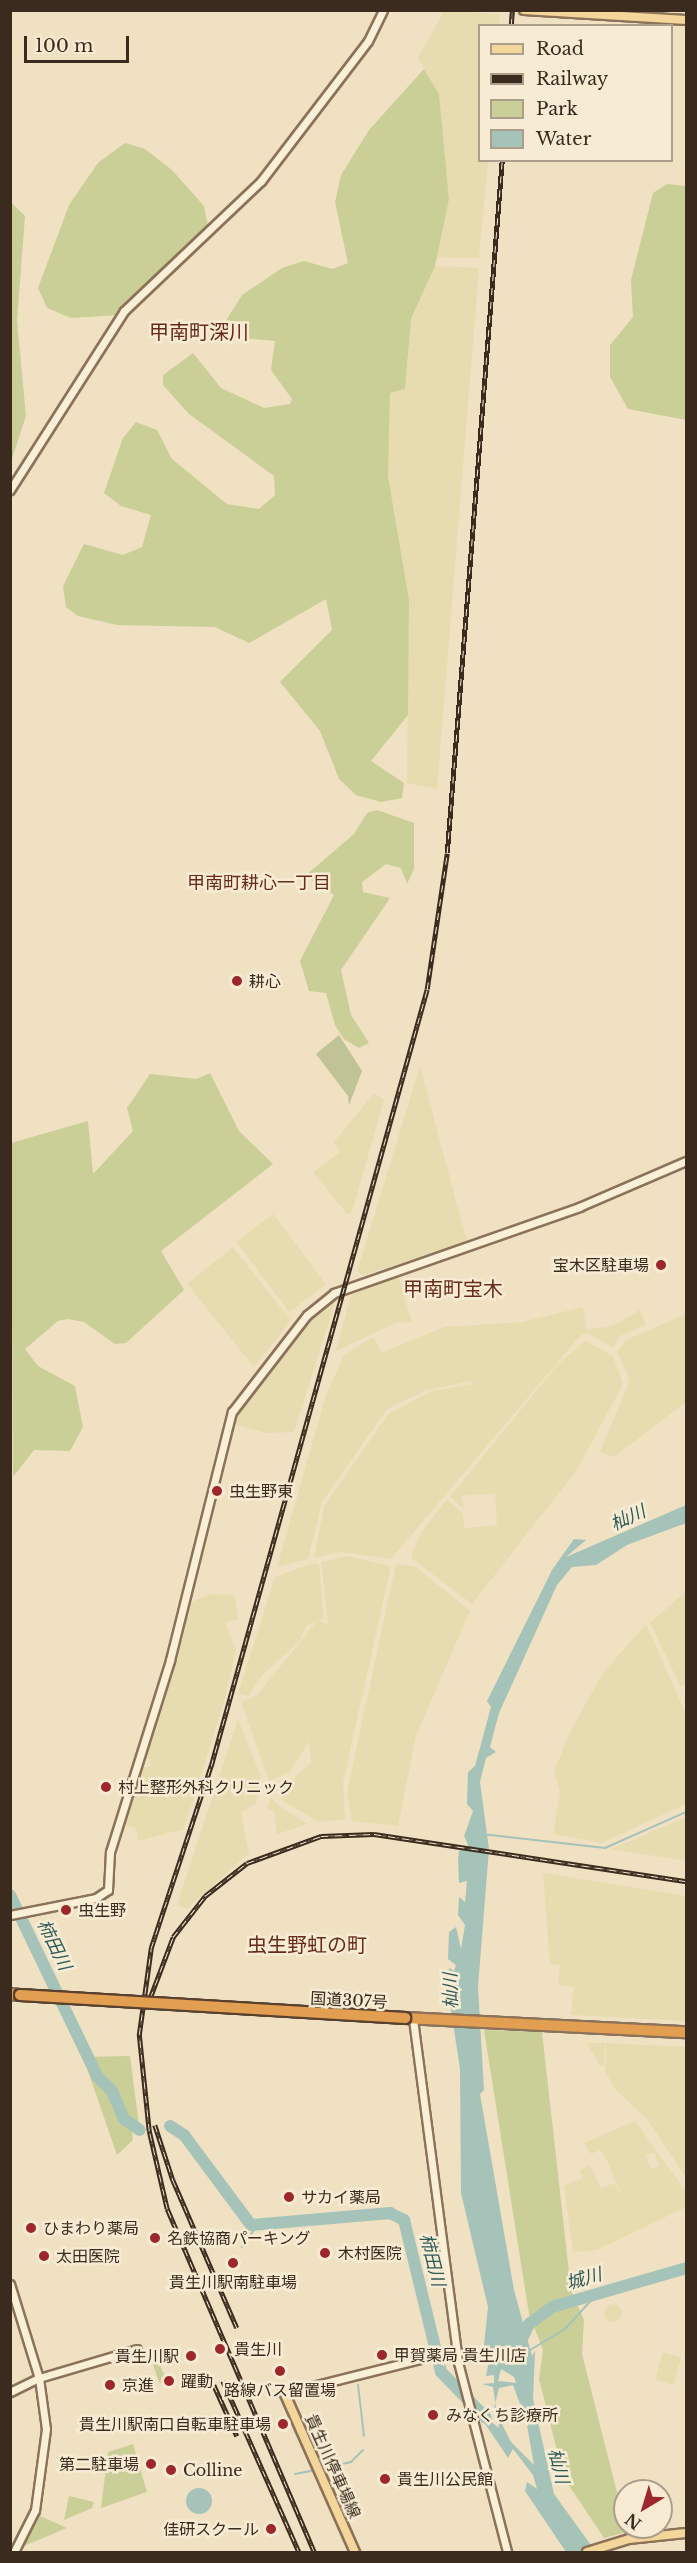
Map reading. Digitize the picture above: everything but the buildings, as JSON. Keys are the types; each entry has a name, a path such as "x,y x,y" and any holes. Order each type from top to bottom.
{"highway":[{"name":"国道307号","path":"15,1995 687,2032"}],"main road":[{"path":"525,10 687,20"},
{"name":"貴生川停車場線","path":"285,2392 355,2553"},
{"path":"587,2553 629,2539 687,2533"}],"street":[{"path":"10,490 124,311 261,181 368,41 383,10"},
{"path":"11,1914 96,1898 108,1890 110,1852 172,1651 232,1412 307,1315 334,1293 579,1208 687,1161"},
{"path":"414,2018 456,2350 471,2420 507,2553"},
{"path":"10,2284 39,2378 45,2463 35,2510 14,2553"},
{"path":"10,2392 39,2378 137,2349"},
{"path":"309,2387 456,2350"}],"shaded area":[{"path":"444,11 500,14 499,24 478,24 478,162 488,162 479,258 435,257 449,199 439,94 418,58"},
{"path":"435,266 479,268 437,789 407,783 409,600 388,476 390,393 405,389 411,319"},
{"path":"420,1066 467,1242 364,1275 357,1272"},
{"path":"374,1093 384,1100 352,1212 347,1214 313,1172 340,1152 334,1142"},
{"path":"273,1214 326,1284 289,1312 236,1242"},
{"path":"233,1247 291,1321 254,1367 187,1284"},
{"path":"398,1276 412,1322 396,1323 336,1351 351,1295"},
{"path":"336,1299 294,1432 267,1433 231,1424 247,1393 321,1307"},
{"path":"583,1307 587,1330 614,1325 640,1310 646,1325 620,1336 613,1348 587,1333 580,1336 391,1559 340,1552 314,1558 324,1506 389,1413 432,1391 473,1384 472,1381 427,1390 387,1409 322,1502 308,1559 277,1567 326,1395 344,1355 373,1337 382,1353 444,1327 522,1322"},
{"path":"686,1314 686,1402 614,1457 600,1452 630,1380 617,1352 626,1340"},
{"path":"585,1341 613,1356 623,1384 577,1470 472,1604 411,1558 420,1534 447,1499 463,1514 464,1528 497,1525 495,1493 461,1496 464,1509 450,1497 557,1365"},
{"path":"347,1556 391,1566 343,1783 345,1819 319,1822 281,1800 296,1776 311,1763 309,1741 290,1772 269,1781 241,1702 257,1695 318,1620 328,1624 321,1562"},
{"path":"313,1563 319,1564 324,1618 306,1626 300,1641 262,1675 248,1696 238,1694 275,1577"},
{"path":"396,1564 416,1567 470,1611 416,1736 398,1826 352,1821 347,1792"},
{"path":"686,1591 686,1684 681,1687 650,1623"},
{"path":"211,1594 235,1595 238,1619 225,1623 236,1650 224,1702 184,1829 138,1841 136,1828 122,1824 140,1768 151,1766 150,1759 142,1758 189,1603"},
{"path":"646,1624 686,1714 686,1804 602,1843 553,1834 560,1792 554,1771 571,1730 603,1673"},
{"path":"238,1719 261,1777 256,1804 241,1812 249,1853 187,1909 177,1905"},
{"path":"271,1797 278,1805 308,1824 277,1834 274,1809 267,1810"},
{"path":"686,1817 686,1861 611,1849"},
{"path":"543,1873 686,1896 686,2021 571,2015 574,1987 558,1985 560,1965 550,1964"},
{"path":"587,2043 605,2043 604,2065 600,2066"},
{"path":"606,2043 686,2047 685,2176 647,2119 615,2089 605,2071"},
{"path":"635,2121 686,2192 686,2207 597,2250 573,2252 564,2186 583,2178 579,2171 590,2165 601,2188 615,2183 625,2204 600,2150 591,2154 584,2143","holes":["642,2146 646,2155 654,2153 659,2165 651,2169 654,2177"]},
{"path":"613,2304 619,2307 622,2313 619,2319 613,2322 607,2319 604,2313 607,2307"},
{"path":"663,2352 681,2357 673,2385 655,2380"}],"green space":[{"path":"424,69 439,94 449,199 435,266 411,319 405,389 390,393 388,476 409,600 408,715 371,761 404,783 402,798 381,802 356,795 339,779 320,731 280,682 332,630 326,599 249,643 215,627 117,625 78,616 66,607 63,586 84,544 123,555 142,547 151,515 121,506 104,493 123,438 136,422 157,430 172,459 227,504 259,509 275,495 274,476 189,414 163,385 163,375 193,353 221,388 264,408 290,404 292,399 271,370 275,341 231,337 224,324 242,295 282,268 304,261 332,269 348,263 335,202 341,175 369,130"},
{"path":"125,143 145,149 172,170 204,206 208,226 200,243 120,315 71,318 47,308 38,288 69,205 98,163"},
{"path":"667,184 686,186 686,420 628,409 610,377 610,345 633,317 631,280 653,193"},
{"path":"11,202 25,216 17,321 26,416 11,462"},
{"path":"377,810 414,823 414,869 407,884 401,868 386,864 362,882 363,892 390,898 341,970 351,1015 369,1043 359,1048 344,1039 335,1025 326,993 309,991 300,961 334,895 305,876 354,834 367,813"},
{"path":"339,1035 362,1071 349,1105 348,1096 316,1054"},
{"path":"210,1073 239,1131 273,1164 161,1251 184,1290 126,1343 115,1344 84,1322 68,1319 58,1321 25,1349 38,1366 75,1386 83,1427 70,1451 34,1450 13,1477 11,1143 88,1121 93,1174 133,1131 127,1108 150,1074 197,1079"},
{"path":"484,2030 542,2032 571,2290 584,2320 582,2354 614,2479 613,2536 604,2538 564,2478 539,2379 543,2350 529,2314"},
{"path":"130,2056 139,2125 132,2131 133,2140 117,2155 83,2057"},
{"path":"159,2346 156,2353 163,2373 174,2381 167,2387 159,2382 149,2353"},
{"path":"133,2444 147,2492 101,2508 108,2452"},
{"path":"69,2496 94,2502 92,2508 64,2520"},
{"path":"37,2516 67,2528 24,2546"}],"water":[{"name":"杣川","path":"686,1505 686,1523 627,1545 596,1565 572,1567 557,1585 499,1713 490,1747 496,1752 486,1758 480,1782 489,1849 478,1987 484,2090 480,2094 514,2290 532,2356 535,2351 533,2399 554,2494 596,2552 566,2552 525,2491 527,2482 537,2489 533,2475 513,2449 508,2458 476,2410 499,2428 497,2414 511,2442 534,2465 526,2420 513,2385 499,2388 495,2403 493,2387 482,2384 494,2383 494,2375 486,2376 490,2356 484,2345 488,2307 461,2193 460,2069 447,1984 449,1968 454,1971 456,1965 448,1959 449,1932 456,1927 461,1949 465,1925 458,1915 459,1897 465,1902 467,1881 459,1883 458,1859 459,1851 469,1847 464,1836 473,1811 467,1804 468,1772 475,1766 491,1707 487,1701 552,1570 574,1539 586,1540 566,1557","holes":["501,2369 514,2377 516,2383 498,2381"]},
{"path":"199,2488 208,2492 212,2501 208,2510 199,2514 190,2510 186,2501 190,2492"}],"waterway":[{"path":"482,1834 605,1848 686,1812"},
{"name":"柿田川","path":"10,1895 97,2076 112,2091 124,2119 140,2130"},
{"name":"柿田川","path":"170,2126 184,2135 251,2225 390,2213 404,2220 441,2372 486,2418"},
{"path":"242,2247 256,2227"},
{"name":"城川","path":"521,2341 529,2324 552,2307 686,2268"},
{"path":"530,2350 565,2329 596,2295"},
{"name":"柿田川","path":"435,2367 440,2366"},
{"path":"358,2385 364,2436"},
{"path":"323,2468 351,2462 363,2450"},
{"path":"295,2474 315,2470"}],"railway":[{"path":"511,24 512,10"},
{"path":"314,2552 167,2209 149,2131 139,2035 151,1948 211,1766 427,989 447,853 502,162"},
{"path":"150,1998 173,1937 205,1896 247,1863 321,1836 374,1834 686,1881"},
{"path":"155,2125 173,2180 237,2328"},
{"path":"223,2381 299,2552"},
{"path":"214,2385 237,2436"}],"place":[{"name":"耕心","path":"237,981"},
{"name":"宝木区駐車場","path":"661,1265"},
{"name":"虫生野東","path":"217,1491"},
{"name":"村上整形外科クリニック","path":"106,1787"},
{"name":"虫生野","path":"66,1910"},
{"name":"サカイ薬局","path":"289,2197"},
{"name":"ひまわり薬局","path":"31,2228"},
{"name":"名鉄協商パーキング","path":"155,2238"},
{"name":"木村医院","path":"325,2253"},
{"name":"太田医院","path":"44,2256"},
{"name":"貴生川駅南駐車場","path":"233,2263"},
{"name":"貴生川","path":"220,2349"},
{"name":"甲賀薬局 貴生川店","path":"382,2355"},
{"name":"貴生川駅","path":"191,2356"},
{"name":"路線バス留置場","path":"280,2371"},
{"name":"躍動","path":"169,2381"},
{"name":"京進","path":"110,2385"},
{"name":"みなくち診療所","path":"433,2415"},
{"name":"貴生川駅南口自転車駐車場","path":"283,2424"},
{"name":"第二駐車場","path":"151,2464"},
{"name":"Colline","path":"171,2470"},
{"name":"貴生川公民館","path":"385,2479"},
{"name":"佳研スクール","path":"271,2529"}],"district":[{"name":"甲南町深川","path":"199,332"},
{"name":"甲南町耕心一丁目","path":"259,883"},
{"name":"甲南町宝木","path":"453,1289"},
{"name":"虫生野虹の町","path":"307,1945"}]}
